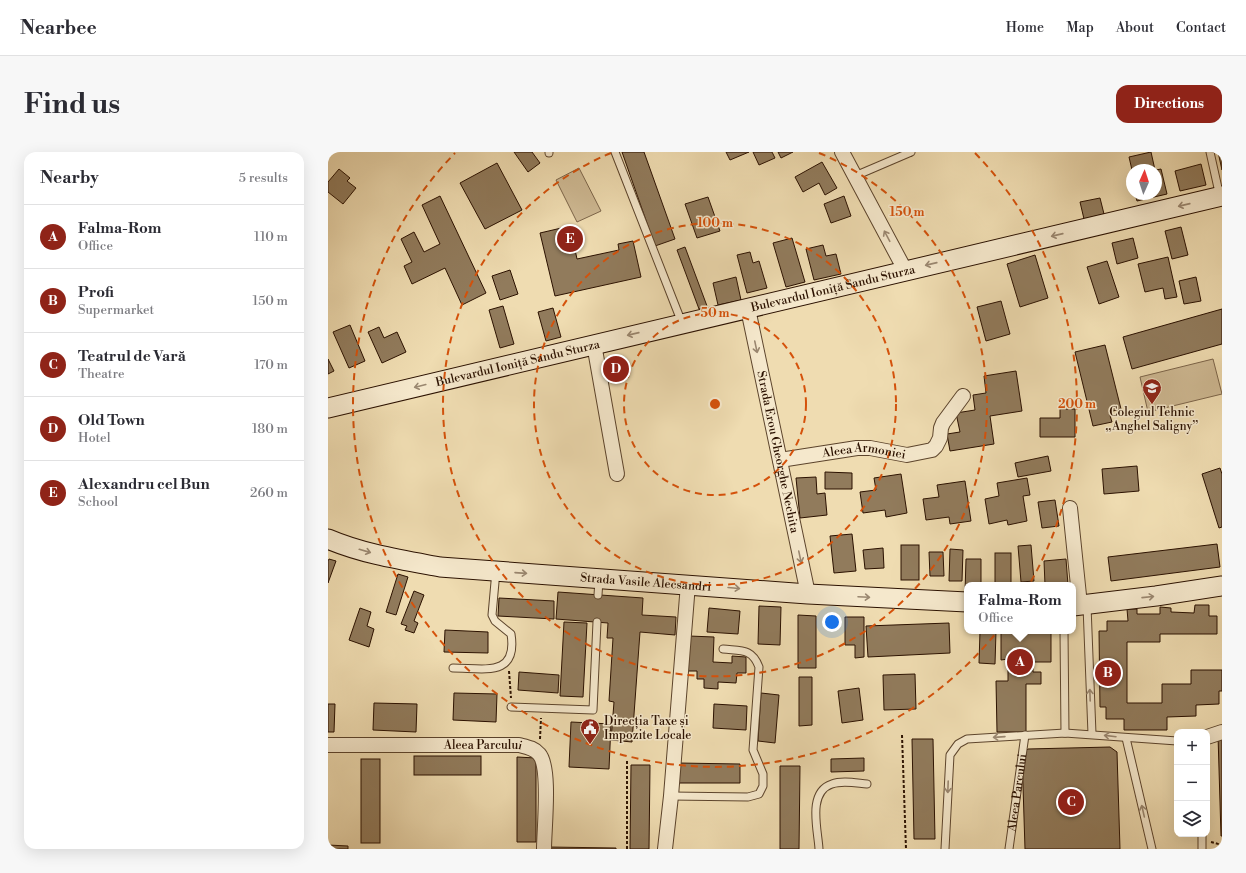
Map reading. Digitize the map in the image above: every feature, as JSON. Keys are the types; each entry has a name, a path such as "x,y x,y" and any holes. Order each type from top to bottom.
{"street":[{"path":"842,152 905,270"},
{"name":"Bulevardul Ioniță Sandu Sturza","path":"328,408 682,323 748,309 905,270 1221,197"},
{"name":"Strada Erou Gheorghe Nechita","path":"748,309 808,594"},
{"path":"594,344 617,474"},
{"name":"Aleea Armoniei","path":"780,460 857,448 870,448 907,455 932,450 940,438 943,423 963,396"},
{"path":"1070,508 1080,605 1222,586"},
{"name":"Strada Vasile Alecsandri","path":"328,539 387,557 440,567 496,571 598,586 688,584 808,594 964,602"},
{"path":"665,849 671,796 688,584"},
{"path":"1210,735 1222,732"},
{"name":"Aleea Parcului","path":"328,745 519,745 533,748 540,754 546,771 544,849"}],"lane":[{"path":"615,152 682,323"},
{"path":"855,176 911,152"},
{"path":"1210,152 1221,197"},
{"path":"453,668 496,668 507,662 511,656 511,634 495,621 492,615 496,571"},
{"path":"1080,605 1092,734"},
{"path":"511,708 593,710 597,622"},
{"path":"1064,634 1066,733"},
{"path":"671,796 748,797 759,794 761,791 762,774 753,750 759,667 755,657 748,652 723,649"},
{"name":"Aleea Parcului","path":"945,849 949,764 953,749 967,739 1066,733 1174,741"},
{"name":"Aleea Parcului","path":"1009,849 1025,735"},
{"path":"1126,738 1152,849"},
{"path":"819,849 816,804 818,796 823,789 832,784 867,784"},
{"path":"1202,837 1202,849"}],"path":[{"path":"507,662 510,675 511,708"},
{"path":"540,754 541,708"},
{"path":"902,735 906,849"},
{"path":"627,761 627,849"}],"shaded area":[{"path":"579,168 601,211 577,222 556,180"},
{"path":"1213,359 1222,394 1148,412 1140,377"}],"building":[{"path":"514,152 532,152 540,163 528,172"},
{"path":"622,152 644,152 675,239 655,246"},
{"path":"726,152 749,152 730,160"},
{"path":"753,152 772,152 775,158 759,165"},
{"path":"778,152 793,152 781,158"},
{"path":"1151,152 1154,164 1131,164 1129,157"},
{"path":"1218,152 1222,152 1222,170"},
{"path":"822,162 837,188 825,195 819,183 803,192 795,177"},
{"path":"497,163 522,210 485,229 460,183"},
{"path":"1201,164 1206,185 1180,191 1175,171"},
{"path":"339,169 350,178 347,181 356,188 343,204 328,192 328,182"},
{"path":"1162,173 1167,194 1162,195"},
{"path":"440,196 486,293 462,305 445,268 412,284 404,266 412,262 401,239 414,232 424,252 440,244 422,205"},
{"path":"844,196 851,216 831,223 824,204"},
{"path":"708,197 720,231 697,238 685,204"},
{"path":"1100,198 1104,214 1084,219 1080,202"},
{"path":"570,226 577,259 619,250 618,244 633,241 641,277 555,296 540,233"},
{"path":"1181,227 1188,255 1172,259 1165,231"},
{"path":"792,238 805,282 786,287 773,243"},
{"path":"1133,238 1138,258 1117,264 1112,243"},
{"path":"823,245 826,256 836,254 841,274 814,280 806,249"},
{"path":"685,247 707,306 699,309 677,250"},
{"path":"750,252 753,263 759,261 767,288 747,293 737,255"},
{"path":"1035,255 1048,298 1020,307 1007,264"},
{"path":"1168,257 1177,297 1165,299 1163,288 1145,292 1138,264"},
{"path":"1107,261 1119,297 1099,304 1087,267"},
{"path":"510,270 518,294 500,300 492,276"},
{"path":"736,277 741,300 718,305 713,283"},
{"path":"1196,277 1201,301 1184,304 1179,281"},
{"path":"1001,301 1010,334 986,341 977,307"},
{"path":"503,306 514,344 500,348 489,310"},
{"path":"553,308 561,337 546,341 538,312"},
{"path":"1222,309 1222,344 1132,369 1123,337"},
{"path":"350,325 365,361 349,368 333,332"},
{"path":"379,327 384,338 397,332 406,352 382,363 368,332"},
{"path":"1105,345 1121,409 1109,412 1112,422 1093,426 1075,352"},
{"path":"328,359 334,371 328,374"},
{"path":"1016,371 1022,411 990,416 994,444 950,451 947,434 960,432 956,413 975,410 973,395 986,393 984,376"},
{"path":"1060,409 1075,409 1075,437 1040,437 1040,418 1060,418"},
{"path":"1048,456 1051,471 1018,477 1015,463"},
{"path":"1137,466 1139,491 1104,494 1102,469"},
{"path":"1220,468 1222,474 1222,527 1219,528 1202,474"},
{"path":"825,472 852,473 852,489 825,489"},
{"path":"901,474 907,513 886,517 885,510 863,513 860,492 876,490 874,478"},
{"path":"816,477 817,494 825,493 827,515 800,518 796,478"},
{"path":"1027,478 1030,495 1023,496 1027,521 1008,525 1007,520 989,524 985,499 999,496 997,483"},
{"path":"965,481 971,521 950,524 949,517 926,520 923,499 939,497 937,485"},
{"path":"1055,500 1059,526 1042,528 1038,502"},
{"path":"852,534 856,571 834,573 830,536"},
{"path":"1217,544 1220,567 1111,581 1108,557"},
{"path":"901,545 919,545 919,580 901,580"},
{"path":"1031,545 1034,581 1021,582 1018,546"},
{"path":"883,548 884,568 865,569 863,550"},
{"path":"950,549 963,550 962,581 949,581"},
{"path":"929,552 943,552 944,576 930,576"},
{"path":"995,553 1011,553 1011,582 995,582"},
{"path":"329,559 336,561 328,583 328,561"},
{"path":"966,559 981,559 981,582 965,582"},
{"path":"1066,559 1068,582 1045,582 1044,561"},
{"path":"398,574 408,577 396,615 386,612"},
{"path":"414,591 424,595 414,621 418,623 414,633 405,630 407,626 401,624"},
{"path":"558,592 643,598 642,615 676,617 675,635 640,632 632,742 611,740 614,702 609,701 613,638 607,638 608,623 556,619"},
{"path":"499,598 554,601 554,619 498,616"},
{"path":"1195,605 1209,605 1209,616 1217,616 1217,634 1160,634 1160,642 1127,642 1127,703 1162,703 1162,684 1191,684 1191,670 1222,670 1222,691 1219,691 1219,704 1196,705 1196,716 1167,717 1167,730 1124,730 1124,719 1106,719 1106,707 1100,707 1099,631 1107,631 1107,621 1128,621 1127,609 1137,609 1137,614 1160,614 1160,607 1171,608 1171,612 1194,613"},
{"path":"759,606 781,607 780,645 758,644"},
{"path":"360,608 371,612 367,626 374,629 369,647 349,640"},
{"path":"709,608 740,611 738,634 707,632"},
{"path":"798,615 816,616 816,668 798,668"},
{"path":"845,617 864,617 864,657 855,658 855,645 845,645"},
{"path":"564,622 587,623 583,697 560,696"},
{"path":"949,623 950,653 868,657 866,626"},
{"path":"445,630 488,632 488,653 444,652"},
{"path":"980,634 996,634 995,664 979,663"},
{"path":"1001,634 1051,634 1051,662 1033,662 1033,672 1041,672 1041,684 1026,684 1026,732 997,732 996,681 1008,681 1008,659 1001,660"},
{"path":"689,636 714,637 713,662 732,663 732,656 746,657 746,673 737,673 736,683 718,682 718,689 704,688 704,679 697,679 697,671 687,671"},
{"path":"519,672 559,675 558,693 518,690"},
{"path":"915,674 916,709 884,710 883,675"},
{"path":"799,677 812,677 812,725 799,726"},
{"path":"859,688 863,720 842,723 838,691"},
{"path":"454,693 497,694 496,722 453,720"},
{"path":"761,693 779,695 775,743 758,741"},
{"path":"374,703 417,704 416,732 373,730"},
{"path":"328,704 335,704 334,732 328,732"},
{"path":"714,704 747,706 746,730 713,728"},
{"name":"Direcția Taxe și Impozite Locale","path":"571,722 611,724 609,769 569,767"},
{"path":"1218,735 1222,735 1222,836 1221,836"},
{"path":"912,739 933,739 935,839 914,839"},
{"path":"1110,747 1117,752 1120,849 1025,849 1022,754 1028,749"},
{"path":"414,756 481,756 481,775 414,775"},
{"path":"517,757 536,758 536,842 517,842"},
{"path":"864,758 864,771 831,772 831,759"},
{"path":"361,759 380,759 380,843 361,843"},
{"path":"678,763 740,764 740,783 678,783"},
{"path":"631,765 650,765 649,849 630,849"},
{"path":"780,766 800,766 799,849 780,849"},
{"path":"328,845 348,846 348,849 328,849"},
{"path":"549,847 616,848 616,849 549,849"}],"place":[{"name":"Alexandru cel Bun","path":"570,239"},
{"name":"Old Town","path":"616,369"},
{"name":"Colegiul Tehnic „Anghel Saligny”","path":"1152,405"},
{"name":"Falma-Rom","path":"1020,662"},
{"name":"Profi","path":"1108,673"},
{"name":"Direcția Taxe și Impozite Locale","path":"590,745"},
{"name":"Teatrul de Vară","path":"1071,802"}]}
